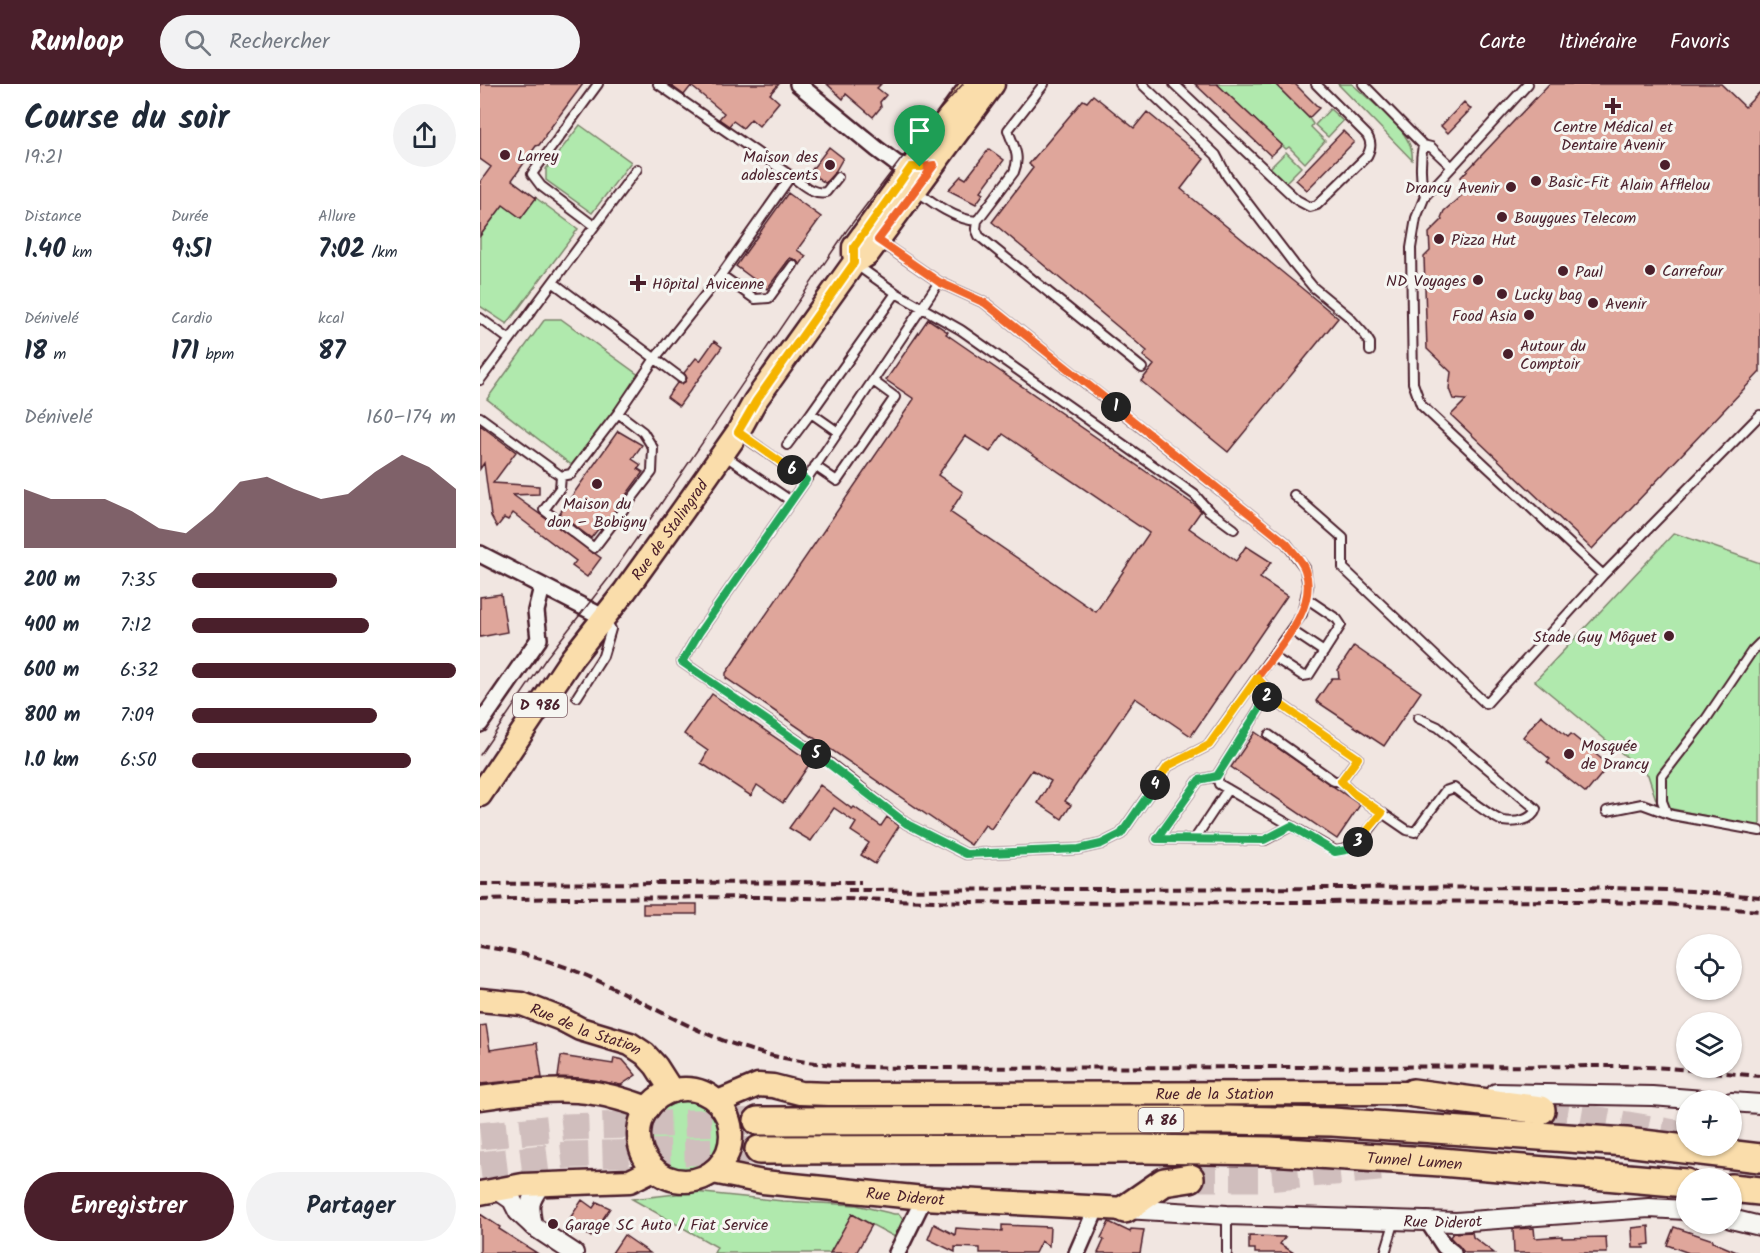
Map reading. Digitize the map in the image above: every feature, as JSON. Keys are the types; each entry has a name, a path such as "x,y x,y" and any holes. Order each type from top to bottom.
{"highway":[{"path":"1413,1093 1541,1110"},
{"name":"Tunnel Lumen","path":"758,1122 1223,1120 1332,1122 1626,1142 1760,1158"},
{"name":"Tunnel Lumen","path":"759,1150 1270,1151 1486,1165 1676,1182"},
{"path":"1135,1202 1164,1182 1190,1178"},
{"path":"1742,1189 1760,1191"}],"main road":[{"name":"Rue de Stalingrad","path":"480,795 572,658 625,591 723,454 756,401 854,263 867,255 916,189 923,166 973,84"},
{"name":"Rue de Stalingrad","path":"854,263 854,247 993,84"},
{"name":"Rue de la Station","path":"480,1000 522,1004 580,1029 630,1044 645,1054 656,1066 672,1091"},
{"name":"Rue de la Station","path":"718,1102 758,1085 773,1086 800,1093 829,1094 1413,1093"},
{"path":"684,1089 696,1090 718,1102 727,1116 731,1131 730,1147 721,1165 702,1178 689,1181 677,1181 654,1169 647,1161 639,1140 643,1118 648,1108 658,1098 672,1091 684,1089"},
{"path":"480,1098 507,1094 577,1091 615,1097 648,1108"},
{"path":"730,1147 740,1165 754,1180"},
{"path":"488,1191 523,1185 630,1181 654,1169"},
{"name":"Rue Diderot","path":"713,1172 754,1180 924,1198 1097,1207 1135,1202"}],"street":[{"path":"798,84 897,164 923,166"},
{"path":"480,554 603,616"},
{"path":"480,724 539,639 536,610 542,586"},
{"name":"Rue de la Station","path":"1413,1093 1676,1098"},
{"path":"1742,1103 1760,1104"},
{"path":"533,1226 531,1198 540,1186"},
{"path":"488,1191 512,1200 518,1212 533,1226 574,1253"},
{"name":"Rue Diderot","path":"1056,1205 1070,1196 1130,1198 1135,1202 1227,1215 1456,1222 1649,1208 1676,1209"},
{"path":"897,1253 924,1198"},
{"name":"Rue Diderot","path":"1135,1202 1200,1213"},
{"path":"1077,1253 1097,1207"},
{"path":"1427,1220 1444,1246 1453,1253"},
{"path":"1742,1222 1760,1226"}],"lane":[{"path":"594,226 541,186 532,174 598,84"},
{"path":"658,84 812,190 819,193 826,192 838,177"},
{"path":"1044,84 1008,130 1017,152 1018,163 1014,172 977,221 976,229 979,236 1142,368"},
{"path":"1142,84 1216,155 1227,176 1308,281 1365,335 1370,343 1370,351"},
{"path":"1174,84 1297,200 1310,207 1317,206 1367,156 1371,148 1371,141 1367,135 1316,84"},
{"path":"1363,84 1423,146 1431,147 1452,167"},
{"path":"1528,84 1425,196 1416,218 1411,248 1413,383 1421,405 1603,575"},
{"path":"1423,146 1421,154 1422,187 1425,196"},
{"path":"480,380 637,168"},
{"path":"480,417 561,476 571,474 618,413 656,357 721,275 791,176"},
{"path":"916,189 954,214 977,221"},
{"path":"878,240 939,282 985,303 1286,543 1305,568 1308,587 1302,614 1209,745 1168,766 1121,834 1101,844 1079,849 966,854 907,824 827,761 682,662 699,633 806,480 939,282"},
{"path":"854,263 896,293 961,330 1195,495 1208,510 1234,529"},
{"path":"721,275 755,299 769,298 793,265"},
{"path":"554,283 656,357 681,378"},
{"path":"787,445 896,293"},
{"path":"480,318 510,340"},
{"path":"815,466 837,481 895,397 873,381"},
{"path":"561,476 560,488 544,510 594,549 652,472 653,448 643,432 618,413"},
{"path":"811,413 838,432"},
{"path":"1294,495 1343,538 1343,568 1486,704 1603,575 1760,415"},
{"path":"738,432 806,480"},
{"path":"723,454 791,501"},
{"path":"1272,656 1303,676 1309,675 1341,625 1337,619 1306,598"},
{"path":"578,697 603,656 612,629 603,616"},
{"path":"1291,630 1324,652"},
{"path":"1666,811 1662,801 1662,776 1760,643"},
{"path":"1257,678 1280,704 1358,758 1341,781"},
{"path":"1270,692 1217,776 1199,780 1157,839 1264,840 1291,826"},
{"path":"1269,735 1334,781 1341,781 1353,793 1407,830 1415,832 1445,790 1454,788 1502,821 1528,819 1534,815 1536,809 1438,727 1418,718"},
{"path":"1217,776 1219,783 1228,789 1335,852 1346,850 1361,840 1382,813"},
{"path":"1194,840 1228,789"},
{"path":"1607,811 1642,804 1672,815 1760,831"},
{"path":"1227,1215 1227,1253"},
{"path":"1385,1253 1395,1219"}],"green space":[{"path":"1217,84 1275,84 1309,118 1313,124 1311,127 1325,141 1305,163 1289,147 1286,149"},
{"path":"1338,84 1352,84 1391,119 1407,139 1412,160"},
{"path":"1330,109 1343,121 1328,137 1315,125"},
{"path":"580,125 631,162 592,213 546,180 546,169"},
{"path":"1286,152 1301,167 1285,183 1270,168"},
{"path":"536,198 578,229 507,324 480,306 480,236 503,205 521,218"},
{"path":"545,319 561,319 640,376 574,467 487,399"},
{"name":"Stade Guy Môquet","path":"1674,533 1760,563 1760,827 1658,806 1648,775 1535,681"},
{"path":"692,1100 705,1106 714,1115 718,1121 720,1135 718,1149 710,1160 699,1168 678,1170 660,1160 652,1149 650,1128 660,1110 671,1102"},
{"path":"694,1192 783,1201 856,1205 899,1214 903,1219 895,1237 852,1214 830,1253 714,1253 717,1247 632,1199"}],"building":[{"name":"Larrey","path":"480,84 583,84 512,180 536,198 521,218 503,205 480,236 480,182 491,167 480,159"},
{"path":"669,84 779,84 770,94 779,102 759,126 751,119 743,128 733,121 729,126 719,119 724,113 691,86 684,95"},
{"path":"827,84 881,84 877,88 886,95 880,102 881,107 873,117 846,94 843,99"},
{"path":"1195,84 1217,84 1282,145 1271,156"},
{"path":"1275,84 1295,84 1319,108 1309,118"},
{"name":"Avenir","path":"1549,84 1721,84 1745,107 1760,92 1760,372 1592,549 1451,415 1466,400 1453,399 1449,389 1451,372 1427,349 1424,257 1430,251 1429,233 1442,220 1444,211 1462,195 1461,177"},
{"path":"1093,95 1134,128 1147,112 1204,159 1181,189 1338,318 1228,452 1141,381 1154,365 1143,356 1147,351 992,222 1033,168 1029,164 1083,100 1087,102"},
{"path":"1464,102 1471,109 1448,133 1441,126"},
{"path":"1343,131 1354,142 1307,190 1296,180"},
{"name":"Maison des adolescents","path":"829,147 843,158 825,183 810,172"},
{"path":"989,149 1004,160 981,191 984,193 976,204 948,190 961,176 966,179"},
{"path":"788,193 821,217 797,250 806,256 800,265 796,260 790,258 767,289 736,266"},
{"path":"928,319 948,332 946,334 1196,506 1201,511 1189,528 1236,561 1246,546 1271,562 1260,578 1287,596 1191,736 1135,698 1065,801 1071,805 1062,819 1038,803 1051,781 1032,770 991,829 985,825 971,845 726,678 726,673 914,399 886,380","holes":["1003,434 1149,533 1096,612 950,512 963,492 938,475 965,436 990,452"]},
{"path":"714,341 722,347 679,406 667,397 677,383 685,382 687,378 684,373 696,358 700,361"},
{"path":"480,425 516,452 493,483 539,486 539,494 513,495 601,558 587,577 572,566 576,561 513,513 508,520 504,518 497,527 491,516 484,463 480,469"},
{"name":"Maison du don – Bobigny","path":"618,431 642,445 632,459 641,465 638,469 643,472 601,529 599,528 591,538 559,514"},
{"path":"501,594 507,632 480,637 480,597"},
{"path":"1354,646 1421,692 1384,746 1316,701 1332,678 1339,678 1338,670"},
{"path":"712,694 811,762 783,803 757,785 751,796 701,763 708,751 684,734"},
{"name":"Mosquée de Drancy","path":"1541,715 1568,737 1571,734 1609,765 1586,793 1547,762 1550,759 1523,737"},
{"path":"1255,732 1360,805 1337,839 1231,767"},
{"path":"820,785 852,809 854,807 881,826 887,817 899,826 875,864 861,855 869,843 851,831 856,823 834,808 811,841 789,828"},
{"path":"643,904 697,904 697,914 643,914"},
{"path":"486,1025 490,1050 537,1043 542,1078 480,1084 480,1026"},
{"path":"561,1056 613,1064 614,1058 623,1060 636,1075 621,1085 581,1078 558,1077"},
{"path":"582,1200 593,1208 597,1202 610,1208 591,1237 568,1221"},
{"path":"480,1214 500,1227 499,1229 537,1253 480,1253"},
{"path":"852,1214 872,1225 856,1253 830,1253"},
{"path":"1109,1222 1130,1232 1131,1229 1144,1230 1140,1253 1098,1253 1104,1240 1101,1238"},
{"path":"934,1224 955,1235 956,1228 1002,1231 1002,1225 1050,1227 1049,1246 1041,1241 1035,1253 980,1253 980,1248 955,1247 955,1252 928,1239"},
{"path":"1649,1226 1650,1244 1643,1245 1644,1248 1633,1248 1632,1228"},
{"path":"1674,1227 1676,1234 1695,1234 1739,1253 1689,1253 1667,1245"},
{"path":"1534,1228 1535,1238 1606,1237 1607,1253 1514,1253 1513,1229"},
{"path":"1472,1232 1473,1237 1494,1253 1465,1253 1450,1237 1453,1233"},
{"path":"624,1235 650,1253 612,1253"},
{"path":"1249,1236 1285,1237 1280,1244 1294,1253 1255,1253 1255,1249 1249,1249"}],"tunnel":[{"path":"1541,1110 1676,1133"},
{"path":"480,1136 564,1127 758,1121"},
{"path":"480,1165 568,1155 759,1150"},
{"path":"1190,1178 1267,1178 1389,1167"}],"tram line":[{"path":"480,755 547,657 608,579 658,508 847,230 935,115 963,84"}],"railway":[{"path":"480,884 861,882"},
{"path":"848,890 1584,887 1691,891 1760,897"},
{"path":"480,900 763,897 1016,903 1579,901 1760,911"},
{"path":"480,946 527,955 573,970 730,1043 774,1056 818,1063 909,1068 1628,1066 1760,1076"}],"place":[{"name":"Centre Médical et Dentaire Avenir","path":"1613,106"},
{"name":"Larrey","path":"505,155"},
{"name":"Maison des adolescents","path":"830,165"},
{"name":"Alain Afflelou","path":"1665,165"},
{"name":"Basic-Fit","path":"1536,181"},
{"name":"Drancy Avenir","path":"1511,187"},
{"name":"Bouygues Telecom","path":"1502,217"},
{"name":"Pizza Hut","path":"1439,239"},
{"name":"Carrefour","path":"1650,270"},
{"name":"Paul","path":"1563,271"},
{"name":"ND Voyages","path":"1478,280"},
{"name":"Hôpital Avicenne","path":"638,283"},
{"name":"Lucky bag","path":"1502,294"},
{"name":"Avenir","path":"1593,303"},
{"name":"Food Asia","path":"1529,315"},
{"name":"Autour du Comptoir","path":"1508,354"},
{"name":"Maison du don – Bobigny","path":"597,484"},
{"name":"Stade Guy Môquet","path":"1669,636"},
{"name":"Mosquée de Drancy","path":"1569,754"},
{"name":"Garage SC Auto / Fiat Service","path":"553,1224"}],"route":[{"path":"920,167 911,167 854,247 854,263 756,401 738,432 806,480 699,633 682,662 827,761 907,824 966,854 1079,849 1101,844 1121,834 1168,766 1209,745 1257,678 1280,704 1358,758 1341,781 1353,793 1382,813 1361,840 1346,850 1335,852 1291,826 1264,840 1157,839 1199,780 1217,776 1270,692 1257,678 1302,614 1308,587 1305,568 1286,543 985,303 939,282 878,240 934,165 920,167"}]}
